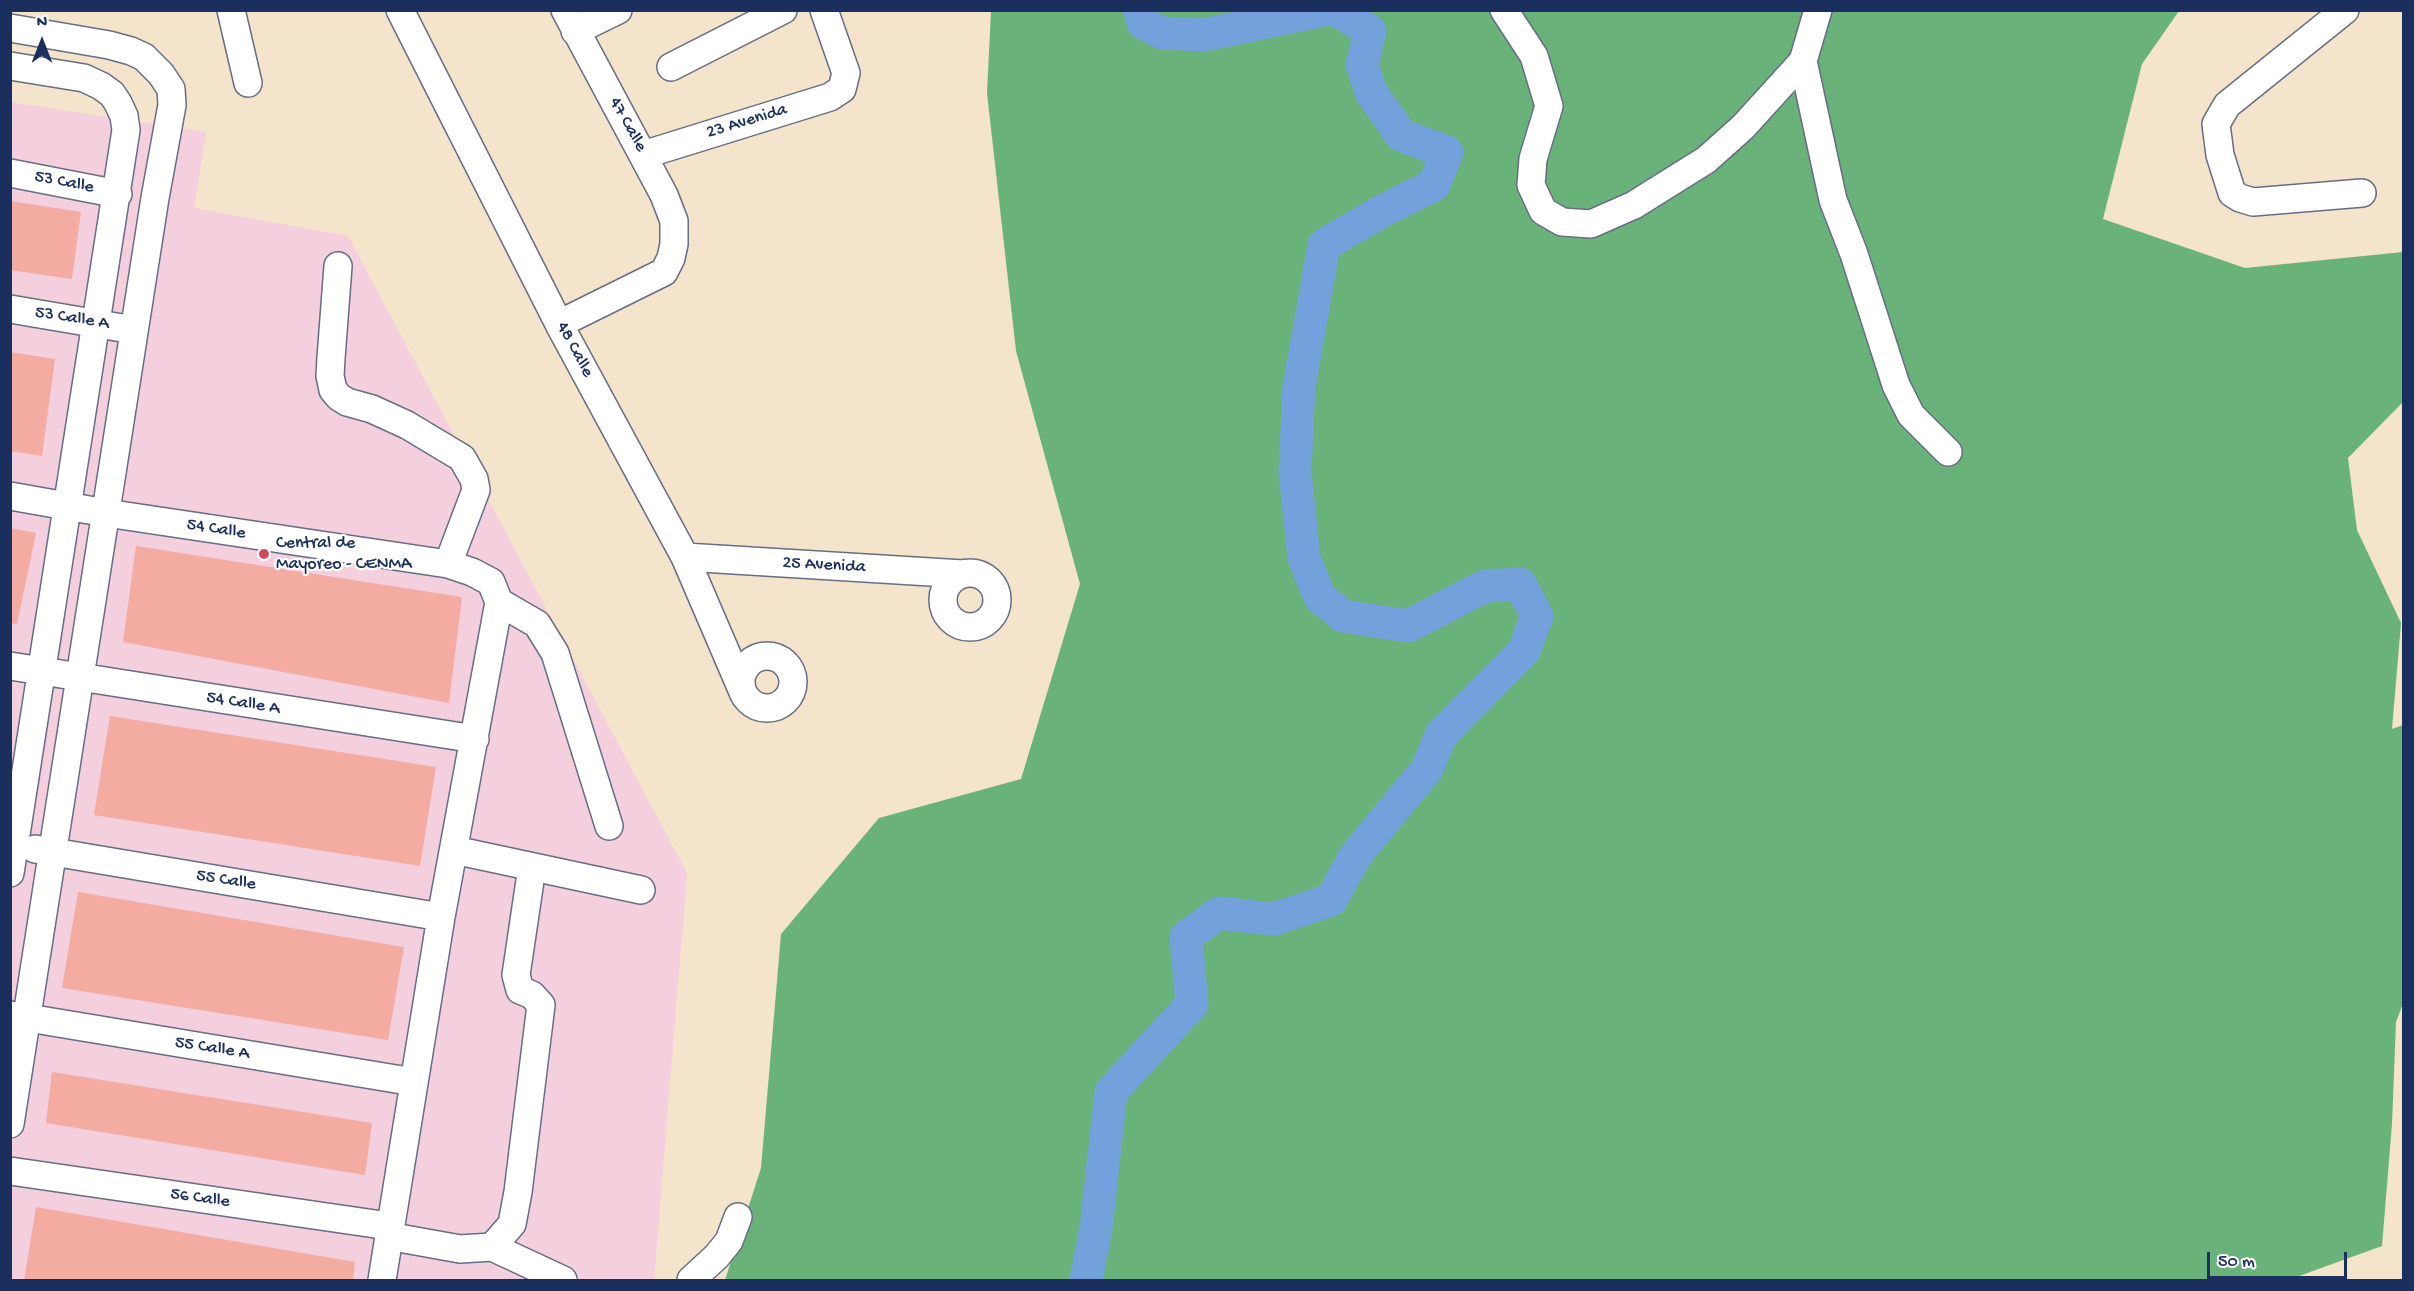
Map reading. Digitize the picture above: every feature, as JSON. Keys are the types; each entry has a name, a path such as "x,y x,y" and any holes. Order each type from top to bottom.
{"street":[{"path":"231,10 248,83"},
{"name":"48 Calle","path":"400,10 559,324 685,557 742,692"},
{"path":"570,21 618,10"},
{"path":"670,68 783,10"},
{"name":"23 Avenida","path":"643,155 830,97 842,89 846,73 824,10"},
{"path":"1504,10 1534,56 1549,106 1533,159 1531,185 1543,211 1562,222 1590,224 1634,205 1706,160 1743,127 1803,61 1818,10"},
{"path":"2345,10 2228,105 2216,124 2220,155 2232,193 2240,198 2253,202 2362,193"},
{"name":"47 Calle","path":"559,324 664,272 674,244 674,221 664,195 570,21"},
{"path":"10,28 109,45 144,57 161,74 171,89 172,105 155,198 52,852 18,1017 10,1124"},
{"path":"1803,61 1833,200 1854,254 1896,385 1911,415 1948,452"},
{"path":"10,66 84,78 112,94 124,116 126,130 118,194 95,322 10,873"},
{"name":"53 Calle","path":"10,172 118,194"},
{"path":"338,266 330,376 333,390 347,402 372,409 417,430 462,458 474,479 476,490 448,564"},
{"name":"53 Calle A","path":"10,309 134,330"},
{"name":"54 Calle","path":"10,496 106,513 448,564 472,572 537,624 555,653 609,826"},
{"name":"25 Avenida","path":"685,557 963,574"},
{"path":"381,1281 441,917 475,739 495,592"},
{"name":"54 Calle A","path":"10,666 80,679 475,739"},
{"name":"55 Calle","path":"13,844 441,917"},
{"path":"454,850 641,890"},
{"path":"532,867 516,975 520,990 532,995 540,1005 518,1192 512,1224 492,1247 564,1281"},
{"name":"55 Calle A","path":"18,1017 414,1082"},
{"name":"56 Calle","path":"10,1171 389,1231 460,1249 492,1247"},
{"path":"691,1281 729,1241 738,1217"}],"shaded area":[{"name":"Central de Mayoreo - CENMA","path":"10,102 206,132 194,208 348,236 687,873 654,1280 11,1280"}],"green space":[{"path":"991,11 2179,11 2142,64 2103,219 2245,268 2403,252 2403,402 2348,458 2357,530 2401,623 2392,729 2403,725 2404,1001 2396,1022 2392,1124 2382,1246 2288,1280 725,1280 761,1168 781,934 879,818 1021,779 1080,584 1016,351 987,93"}],"building":[{"path":"10,201 81,212 72,279 10,270"},
{"path":"10,352 55,359 42,456 10,451"},
{"path":"10,528 36,533 17,624 10,623"},
{"path":"136,546 462,597 449,703 123,642"},
{"path":"110,716 436,767 420,866 94,815"},
{"path":"78,892 404,947 388,1040 62,988"},
{"path":"52,1072 372,1123 365,1175 46,1123"},
{"path":"36,1207 355,1262 353,1281 24,1281"}],"waterway":[{"path":"1140,10 1143,23 1162,33 1204,35 1324,10"},
{"path":"1086,1280 1096,1228 1111,1092 1192,1004 1186,937 1219,913 1274,919 1331,900 1355,856 1427,769 1441,735 1524,651 1537,616 1520,584 1485,586 1408,626 1343,616 1320,597 1304,558 1295,472 1299,387 1324,245 1382,211 1434,185 1447,152 1401,135 1371,92 1362,65 1370,31 1337,10"}],"place":[{"name":"Central de Mayoreo - CENMA","path":"264,554"}]}
